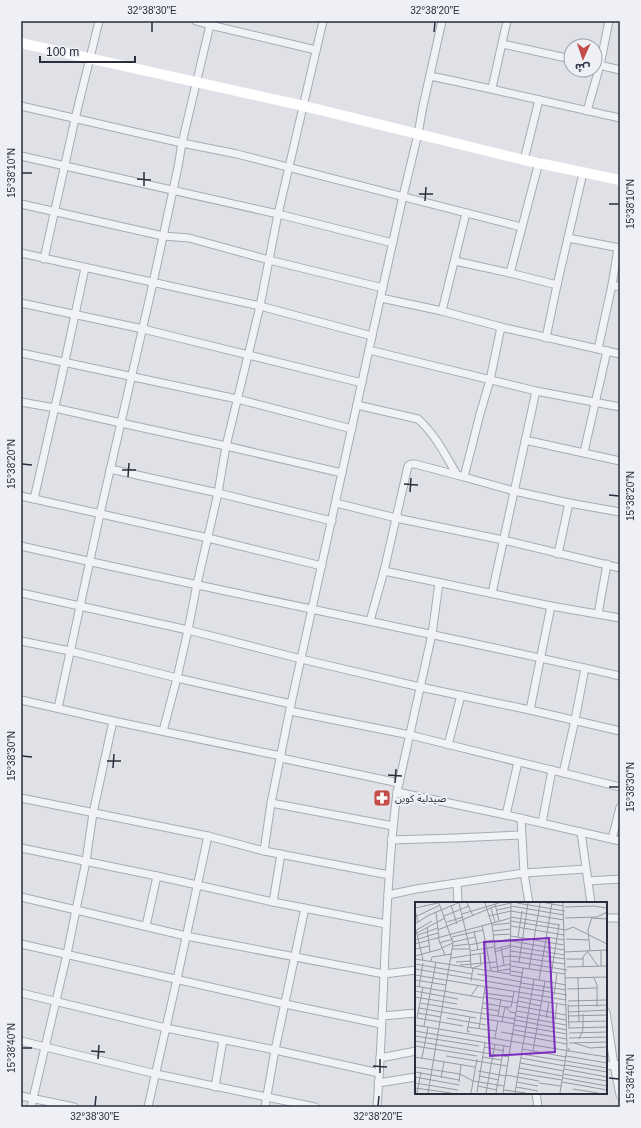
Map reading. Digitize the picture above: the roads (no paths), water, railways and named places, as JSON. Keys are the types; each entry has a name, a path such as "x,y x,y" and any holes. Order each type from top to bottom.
{"street":[{"path":"44,259 75,119 99,21"},
{"path":"196,21 316,50"},
{"path":"163,731 188,630 218,493 226,446 249,355 278,214 323,21"},
{"path":"264,851 271,803 301,660 442,21"},
{"path":"492,88 507,21"},
{"path":"603,42 609,21"},
{"path":"58,708 110,469 164,236 182,143 210,25"},
{"path":"21,43 304,106 524,160 620,180"},
{"path":"503,44 563,57"},
{"path":"603,66 620,70"},
{"path":"430,76 492,88 620,118"},
{"path":"587,111 594,78"},
{"path":"524,160 539,100"},
{"path":"21,106 237,154 403,196 521,228"},
{"path":"21,156 278,214 393,243"},
{"path":"510,273 538,162"},
{"path":"546,338 584,173"},
{"path":"21,204 164,236 189,238 268,260 383,288"},
{"path":"442,311 466,213"},
{"path":"568,238 619,248 598,349"},
{"path":"21,254 260,306 372,336"},
{"path":"454,261 558,285"},
{"path":"34,499 55,408 84,268"},
{"path":"612,285 620,287"},
{"path":"381,298 442,311 546,338 620,354"},
{"path":"21,303 142,329 362,383"},
{"path":"461,476 490,380 501,327"},
{"path":"369,350 536,391 595,401 620,407"},
{"path":"584,452 607,351"},
{"path":"21,353 237,399 352,429"},
{"path":"492,593 536,391"},
{"path":"21,402 55,408 342,473"},
{"path":"357,405 418,419 425,425 461,476"},
{"path":"525,440 620,461"},
{"path":"370,621 384,571 408,466 411,464 514,491 569,503 620,511"},
{"path":"110,469 218,493 332,521"},
{"path":"21,496 208,538 322,566"},
{"path":"336,503 396,518 503,540 620,568"},
{"path":"558,554 569,503"},
{"path":"21,546 620,676"},
{"path":"598,614 607,564"},
{"path":"384,571 551,606 620,618"},
{"path":"376,1107 380,1058 392,826 397,792 432,634 439,583"},
{"path":"21,593 188,630 301,660 620,731"},
{"path":"530,710 551,606"},
{"path":"21,641 620,787"},
{"path":"563,773 585,668"},
{"path":"448,745 461,696"},
{"path":"21,700 399,783"},
{"path":"31,1107 77,910 93,813 112,721"},
{"path":"506,815 518,762"},
{"path":"542,823 552,770"},
{"path":"397,792 616,840 620,807"},
{"path":"21,798 208,836 264,851 389,875"},
{"path":"271,803 392,826"},
{"path":"521,818 524,873 529,902"},
{"path":"581,832 591,902"},
{"path":"391,840 521,835"},
{"path":"148,1107 208,836"},
{"path":"21,848 273,902 386,924"},
{"path":"273,902 281,854"},
{"path":"388,895 416,889 524,873 586,870"},
{"path":"146,926 157,876"},
{"path":"588,881 620,879"},
{"path":"457,883 458,902"},
{"path":"21,897 186,936 384,974 415,970"},
{"path":"265,1107 275,1050 305,908"},
{"path":"607,918 620,918"},
{"path":"21,944 285,1004 381,1020 415,1013"},
{"path":"21,993 166,1028 379,1073"},
{"path":"607,1017 617,1064 620,1095"},
{"path":"215,1086 223,1040"},
{"path":"21,1041 156,1074 315,1107"},
{"path":"380,1058 415,1051"},
{"path":"607,1066 617,1064"},
{"path":"378,1083 415,1077"},
{"path":"536,1094 538,1107"},
{"path":"21,1096 74,1107"}],"place":[{"name":"صيدلية كوين","path":"382,798"}]}
